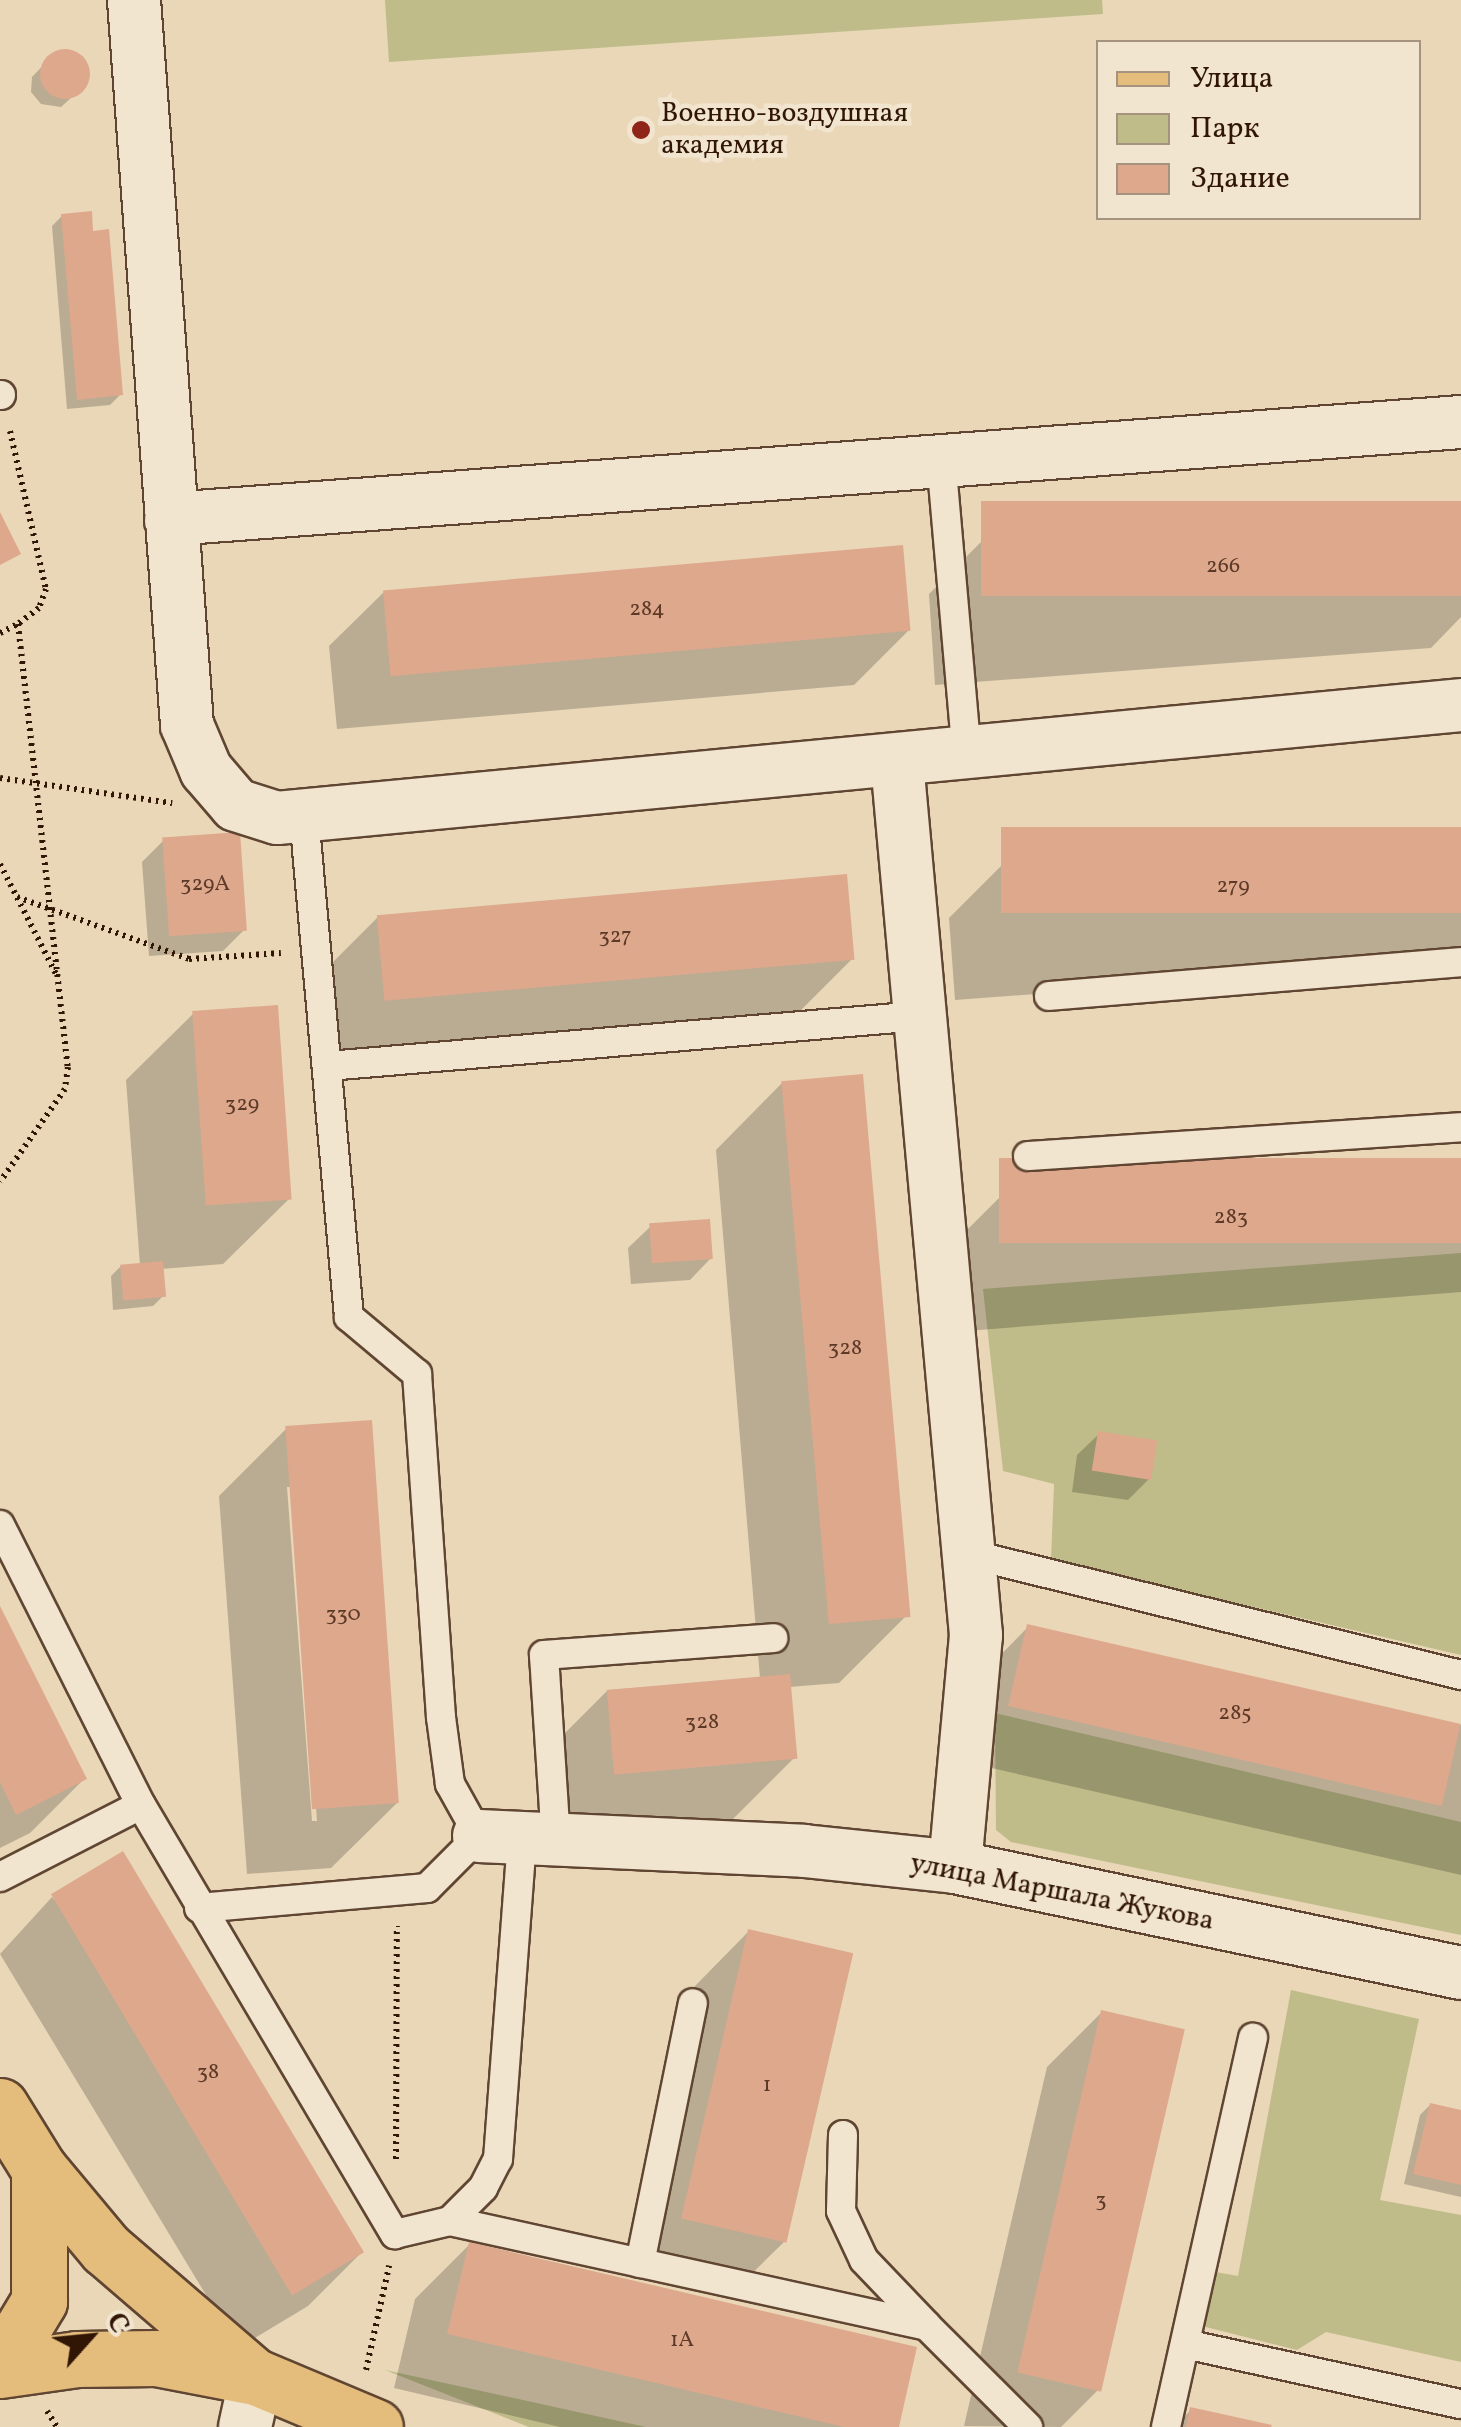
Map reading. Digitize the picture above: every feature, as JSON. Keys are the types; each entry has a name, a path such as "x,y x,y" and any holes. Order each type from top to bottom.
{"main road":[{"path":"0,2106 39,2170 106,2250 250,2402"},
{"path":"0,2368 38,2301 39,2170"},
{"path":"0,2368 77,2359 156,2358 250,2402 363,2422"}],"street":[{"path":"134,0 187,725 206,770 236,805 277,818 304,816 967,756 1461,705"},
{"path":"171,518 1461,422"},
{"path":"897,762 976,1634 956,1867"},
{"name":"улица Маршала Жукова","path":"519,1839 804,1851 956,1867 1461,1973"}],"lane":[{"path":"940,459 967,756"},
{"path":"304,816 348,1317 417,1374 440,1717 450,1784 519,1839"},
{"path":"1050,996 1461,962"},
{"path":"328,1066 920,1016"},
{"path":"1028,1156 1461,1127"},
{"path":"0,1525 140,1804 395,2234 450,2221 927,2326"},
{"path":"969,1554 1461,1675"},
{"path":"450,2221 483,2188 498,2159 519,1839 544,1655 772,1638"},
{"path":"0,1876 140,1804"},
{"path":"199,1908 428,1888 519,1839"},
{"path":"640,2263 694,2002"},
{"path":"1166,2427 1252,2038"},
{"path":"843,2135 842,2210 864,2260 1028,2427"},
{"path":"1185,2344 1461,2404"}],"path":[{"path":"0,633 39,608 46,589 1,395"},
{"path":"0,1182 65,1089 58,978 18,624"},
{"path":"0,778 36,780 172,804 236,805"},
{"path":"0,864 58,978"},
{"path":"17,897 50,904 190,960 317,950"},
{"path":"363,2422 395,2234 398,1890"}],"green space":[{"path":"385,0 1102,0 1103,14 389,62"},
{"path":"1461,1253 1461,1655 1051,1560 1054,1484 1003,1471 983,1289"},
{"path":"995,1713 1461,1822 1461,1935 1011,1842 996,1830"},
{"path":"1291,1990 1419,2019 1380,2200 1461,2215 1461,2362 1326,2332 1297,2350 1198,2325 1210,2271 1238,2276"},
{"path":"385,2370 646,2427 529,2427"}],"building":[{"path":"65,49 83,56 90,74 83,92 65,99 47,92 40,74 47,56"},
{"path":"92,211 93,231 109,229 123,395 77,400 61,214"},
{"path":"981,501 1461,501 1461,596 981,596"},
{"path":"0,512 21,554 0,565"},
{"path":"903,545 910,631 390,676 383,590"},
{"path":"1001,827 1461,827 1461,913 1001,913"},
{"path":"240,832 247,931 169,936 162,837"},
{"path":"847,874 854,960 384,1001 377,915"},
{"path":"278,1005 292,1200 206,1206 192,1011"},
{"path":"863,1074 910,1617 829,1624 781,1081"},
{"path":"999,1158 1461,1158 1461,1243 999,1243"},
{"path":"710,1219 713,1259 652,1263 649,1223"},
{"path":"163,1261 166,1297 123,1301 120,1265"},
{"path":"372,1420 399,1803 312,1809 285,1426"},
{"path":"1098,1431 1157,1440 1151,1480 1092,1471"},
{"path":"0,1606 87,1779 16,1815 0,1782"},
{"path":"1027,1624 1461,1724 1442,1806 1008,1706"},
{"path":"790,1674 797,1759 614,1775 607,1690"},
{"path":"123,1851 364,2252 292,2295 51,1894"},
{"path":"748,1929 853,1953 786,2243 681,2218"},
{"path":"1101,2010 1185,2029 1101,2392 1017,2372"},
{"path":"1430,2103 1461,2110 1461,2185 1413,2174"},
{"path":"469,2242 917,2347 899,2427 844,2427 447,2334"},
{"path":"1190,2407 1272,2425 1186,2427"}],"place":[{"name":"Военно-воздушная академия","path":"641,130"}]}
